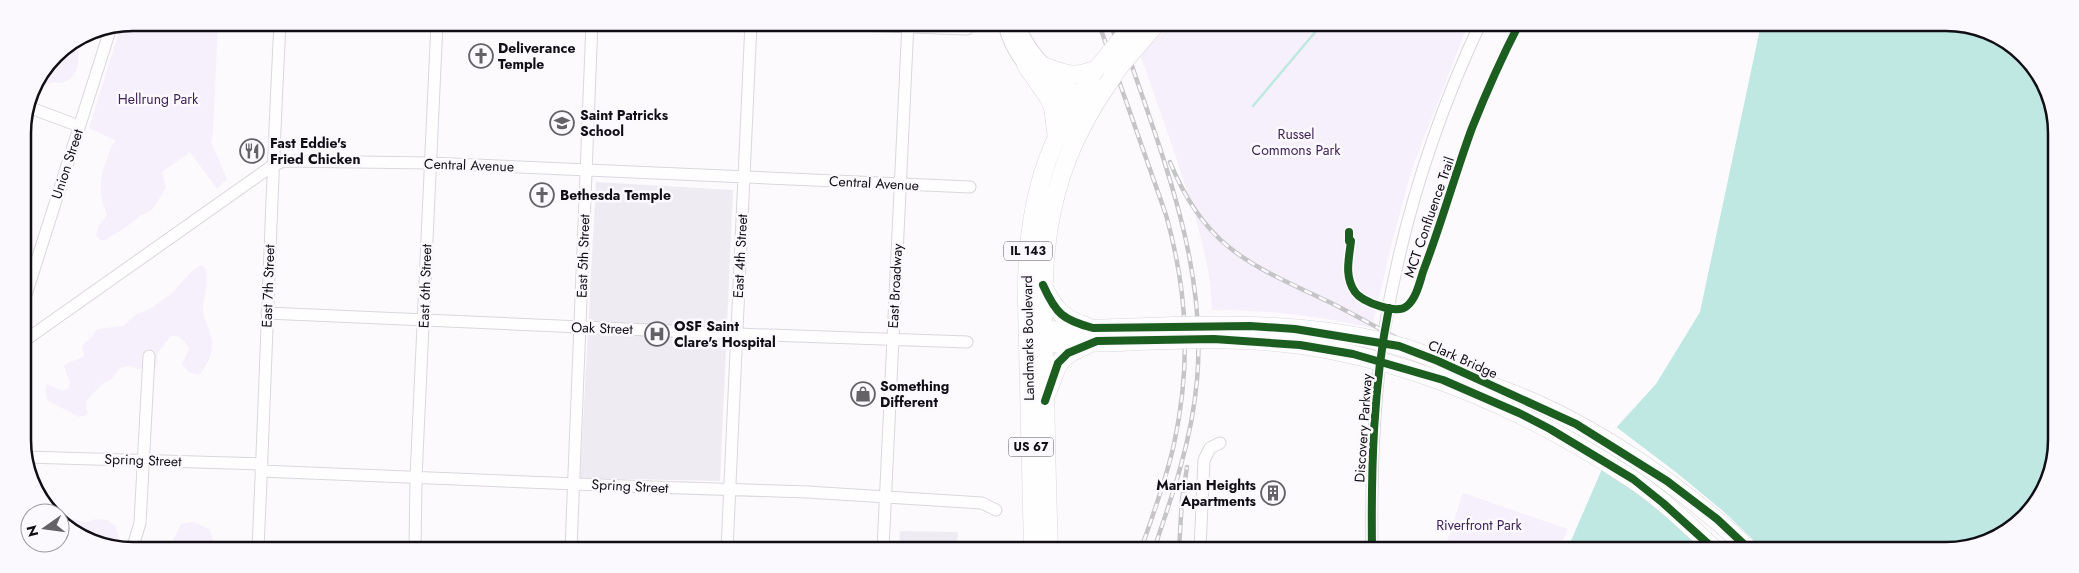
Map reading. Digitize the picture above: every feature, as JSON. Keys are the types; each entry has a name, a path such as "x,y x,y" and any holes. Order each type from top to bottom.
{"highway":[{"name":"IL 143","path":"1084,105 1098,67 1128,31"},
{"name":"IL 143","path":"1084,105 1107,85 1119,67 1150,31"},
{"path":"1026,65 1049,98 1053,107 1057,138"},
{"path":"1046,67 1069,76 1082,75 1098,67"},
{"name":"Landmarks Boulevard","path":"1049,542 1045,400 1026,266 1037,193 1057,138 1084,105"},
{"name":"Landmarks Boulevard","path":"1033,542 1035,338 1043,285 1047,231 1057,186 1084,105"},
{"path":"1043,285 1050,301 1064,317 1095,335"},
{"name":"Clark Bridge","path":"1120,335 1211,325 1286,328 1352,336 1399,346 1438,361 1576,424 1667,481 1717,519 1741,542"},
{"path":"1035,338 1095,335"},
{"name":"US 67","path":"1045,400 1058,363 1068,353 1095,335 1120,335"},
{"name":"Clark Bridge","path":"1120,335 1300,345 1354,354 1443,380 1550,429 1633,479 1706,542"}],"main road":[{"path":"1008,31 1014,47 1026,65 1057,96 1084,105"},
{"path":"1020,31 1032,54 1084,105"}],"street":[{"name":"East 7th Street","path":"258,542 272,166 280,31"},
{"name":"East 6th Street","path":"415,542 416,477 437,31"},
{"name":"East 5th Street","path":"571,542 592,31"},
{"name":"East 4th Street","path":"727,542 751,31"},
{"name":"East Broadway","path":"883,542 908,31"},
{"name":"Discovery Parkway","path":"1372,542 1372,462 1376,406 1383,339 1390,301 1406,232 1432,141 1454,83 1477,31"},
{"name":"Union Street","path":"31,279 109,34"},
{"path":"34,109 79,126"},
{"name":"Central Avenue","path":"31,336 272,166 291,160 430,163 664,175 744,176 970,188"},
{"name":"Oak Street","path":"267,313 736,334 967,342"},
{"path":"134,542 140,523 149,356"},
{"path":"1200,542 1204,460 1210,448 1220,443"},
{"name":"Spring Street","path":"33,457 143,460 416,477 730,489 982,504 996,510"}],"shaded area":[{"path":"1760,31 1952,31 1966,33 2002,48 2027,71 2040,94 2046,113 2048,133 2048,440 2046,460 2034,491 2018,512 2002,525 1985,534 1952,542 1570,542 1602,469 1624,445 1614,430 1656,384 1700,312"},
{"name":"OSF Saint Clare's Hospital","path":"596,182 733,190 720,481 580,478"},
{"path":"900,531 958,532 957,542 899,542"}],"green space":[{"name":"Hellrung Park","path":"218,31 211,142 227,179 217,189 190,152 162,172 166,188 152,210 105,240 100,240 96,235 98,227 107,215 101,192 102,177 111,147 116,141 89,128 119,32"},
{"name":"Russel Commons Park","path":"1165,31 1465,31 1412,169 1392,242 1372,328 1293,314 1212,310 1207,266 1197,223 1140,54"},
{"path":"77,48 78,63 72,77 65,82 50,83 42,89 52,71"},
{"path":"202,265 205,269 207,280 203,313 211,336 212,347 208,362 198,375 189,372 182,364 189,349 185,342 178,336 171,336 157,354 156,368 136,369 131,366 120,368 112,379 101,385 86,401 88,415 79,417 48,401 45,391 47,384 63,391 68,389 70,383 64,366 84,356 82,346 93,336 97,329 123,326 138,313 148,310 172,293 193,270"},
{"name":"Riverfront Park","path":"1463,493 1568,529 1562,542 1447,542"},
{"path":"70,519 73,519 85,522 96,519 108,520 116,527 119,541 88,531"},
{"path":"194,522 209,529 214,542 172,542 181,524"}],"pier":[{"path":"1615,426 1677,473 1723,511 1756,542 1704,542 1606,461 1621,444 1612,431"}],"waterway":[{"path":"1253,106 1316,31"}],"railway":[{"path":"1101,31 1166,215 1179,273 1183,301 1185,357 1179,415 1167,471 1143,542"},
{"path":"1113,31 1117,41"},
{"path":"1120,31 1176,199 1187,243 1194,288 1198,334 1197,380 1191,424 1175,487 1156,542"},
{"path":"1170,162 1198,215 1214,234 1232,250 1274,276 1336,305 1395,337"},
{"path":"1179,542 1182,500 1187,467"}],"cycle path":[{"name":"MCT Confluence Trail","path":"1349,232 1349,241 1351,241 1348,274 1355,292 1365,300 1380,306 1396,309 1407,306 1418,289 1472,128 1494,75 1516,31"},
{"path":"1043,285 1052,303 1067,319 1093,328 1250,326 1295,329 1399,346 1438,361 1576,424 1667,481 1717,519 1741,542"},
{"path":"1372,542 1376,398 1389,308"},
{"path":"1045,401 1058,363 1068,353 1097,341 1214,339 1300,345 1353,354 1443,380 1519,413 1550,429 1633,479 1706,542"}],"place":[{"name":"Deliverance Temple","path":"481,56"},
{"name":"Saint Patricks School","path":"562,123"},
{"name":"Fast Eddie's Fried Chicken","path":"252,151"},
{"name":"Bethesda Temple","path":"542,195"},
{"name":"OSF Saint Clare's Hospital","path":"657,334"},
{"name":"Something Different","path":"863,394"},
{"name":"Marian Heights Apartments","path":"1273,493"}]}
